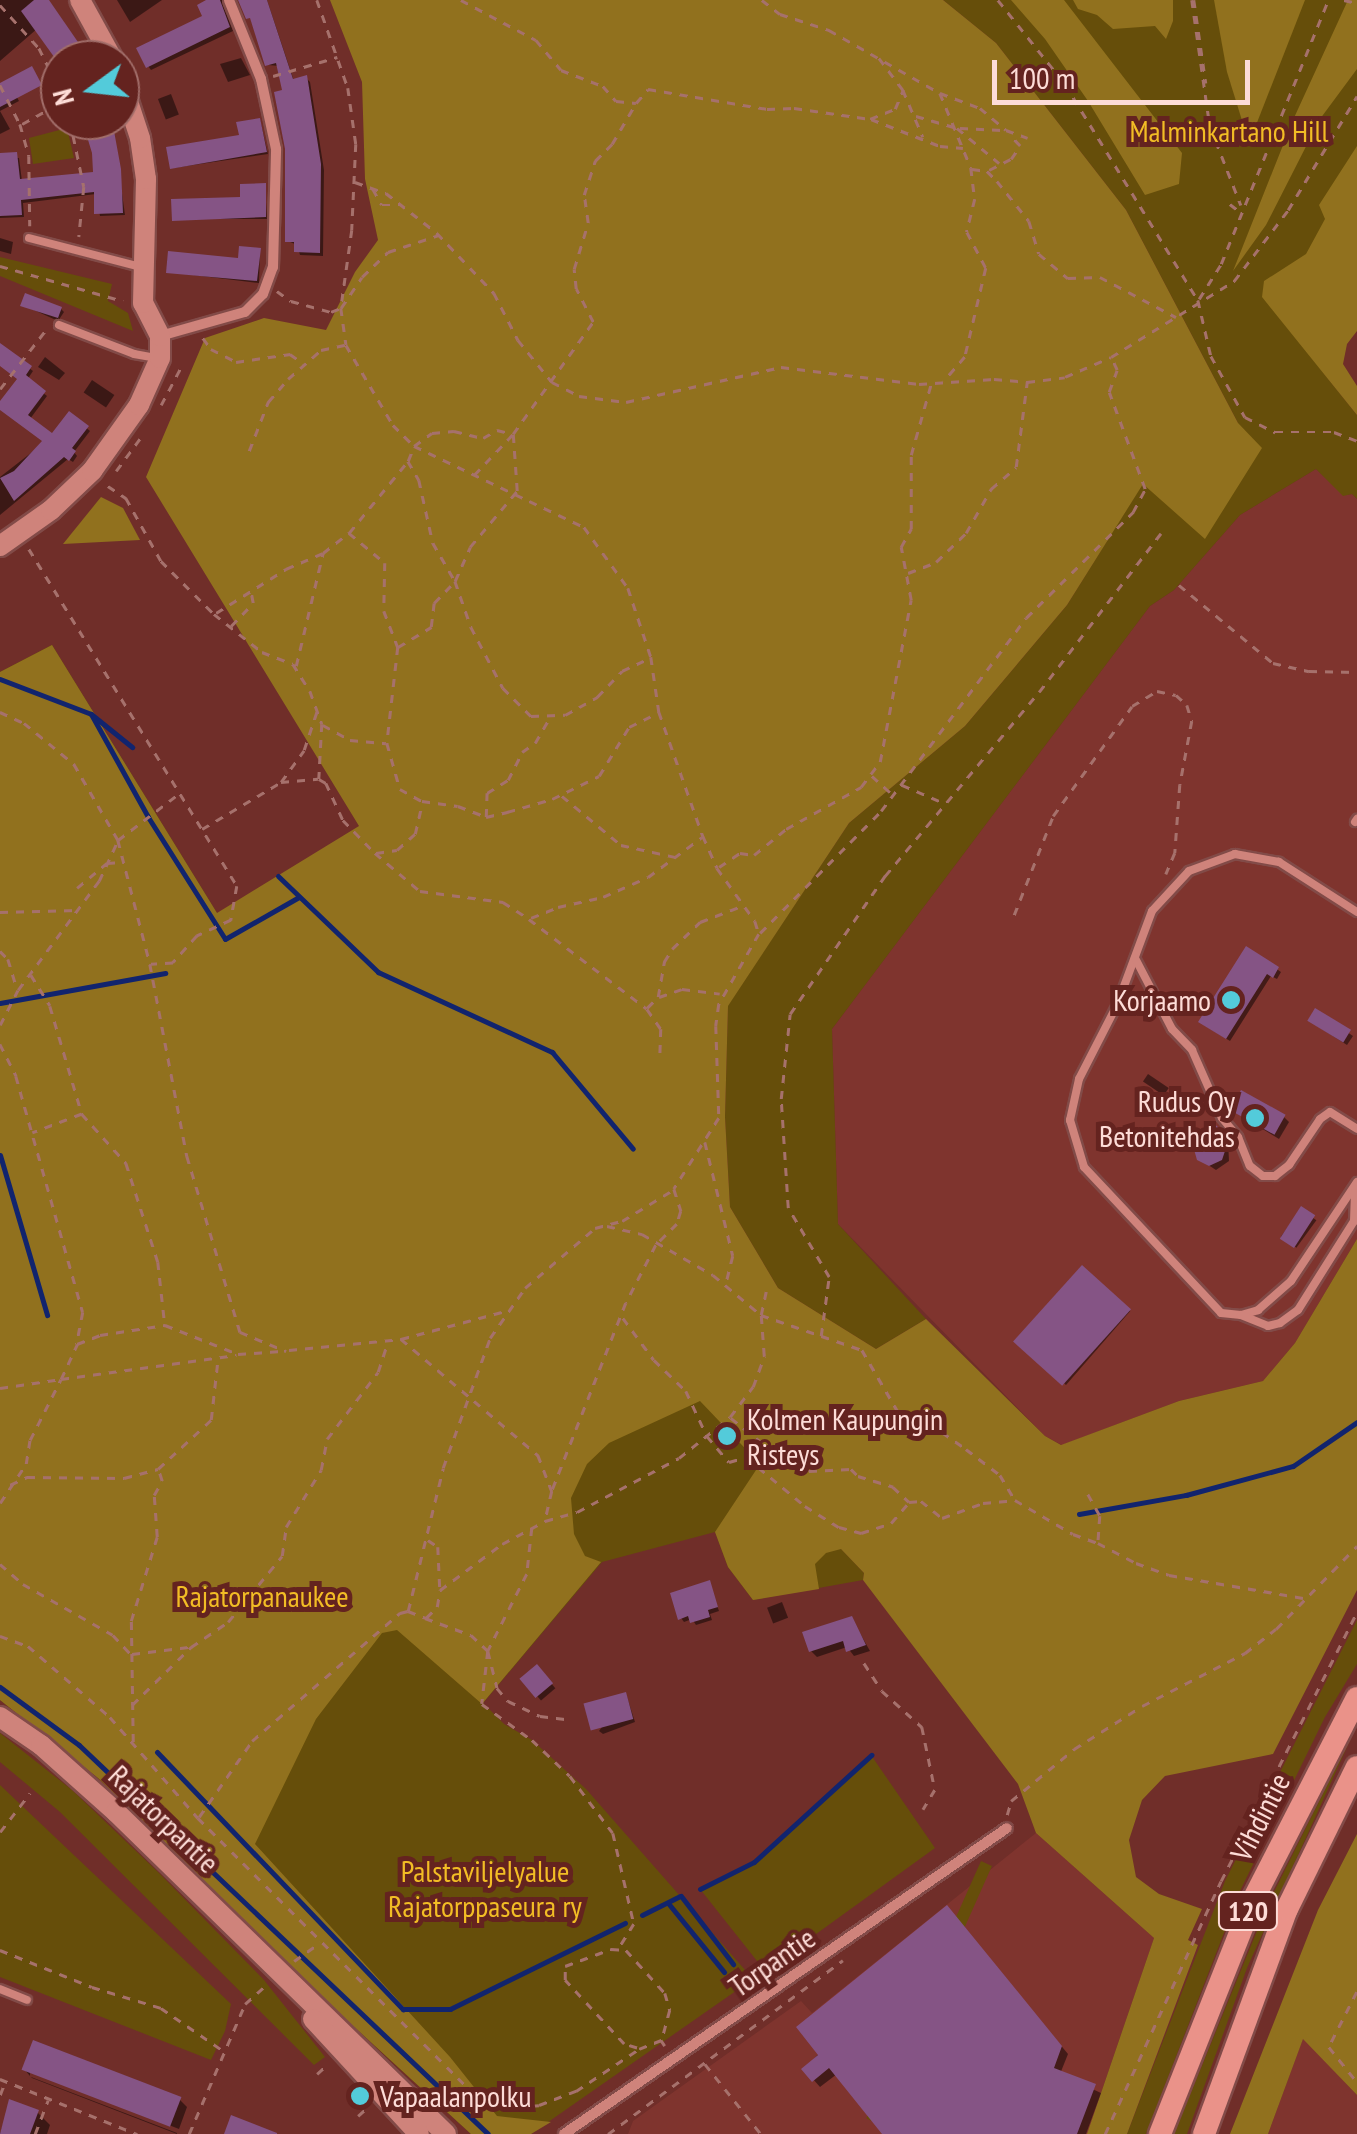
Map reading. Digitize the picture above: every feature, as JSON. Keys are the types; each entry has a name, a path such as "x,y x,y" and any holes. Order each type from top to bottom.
{"main road":[{"path":"80,0 102,40"},
{"path":"0,546 20,534 92,471 139,405 160,358 160,336 143,303 146,179 140,138"},
{"name":"Vihdintie","path":"1160,2134 1253,1900 1357,1698"},
{"name":"Rajatorpantie","path":"0,1716 116,1812 446,2134"},
{"name":"120","path":"1204,2134 1287,1909 1357,1767"},
{"name":"Rajatorpantie","path":"278,1974 336,2047 419,2134"}],"street":[{"path":"160,336 245,312 268,284 275,251 276,149 262,79 229,0"},
{"name":"Torpantie","path":"564,2134 1006,1829"}],"lane":[{"path":"29,238 143,267"},
{"path":"59,325 134,354 160,358"},
{"path":"1356,1184 1354,1222 1298,1310 1268,1326 1241,1315 1222,1313 1151,1243 1084,1167 1076,1152 1072,1100 1152,911 1189,871 1213,858 1235,854 1279,862 1357,912"},
{"path":"1135,957 1172,1029 1192,1050 1222,1118 1238,1137 1250,1166 1263,1176 1276,1176 1290,1165 1320,1119 1330,1112 1357,1129"},
{"path":"1241,1315 1258,1310 1292,1282 1356,1184"},
{"path":"0,1990 27,2000"}],"path":[{"path":"317,0 338,57 353,118 354,182 342,308 346,345 394,426 414,446 584,527 628,588 652,657 659,712 704,836 718,868 756,921 759,934"},
{"path":"461,0 536,40 561,70 603,86 616,101 636,103"},
{"path":"762,0 780,14 829,30 940,93 980,108 1020,146 1012,159 988,170 971,168"},
{"path":"998,0 1065,84 1198,300 1211,356 1246,416 1274,432 1334,432 1357,441"},
{"path":"1193,0 1212,137 1241,209"},
{"path":"1198,300 1221,264 1328,0"},
{"path":"1344,0 1357,3"},
{"path":"0,5 40,48"},
{"path":"878,56 903,90 923,138"},
{"path":"262,79 338,57"},
{"path":"0,85 20,124 29,156 29,238"},
{"path":"474,476 513,434 593,322 576,289 574,269 588,223 584,195 595,161 612,144 648,89 766,109 794,108 870,119 940,146 964,148"},
{"path":"870,119 894,109 903,90"},
{"path":"940,93 958,128 971,168 974,199 967,232 986,268 965,357 942,382"},
{"path":"354,182 402,205 439,235 494,293 518,340 552,382 580,396 626,402 781,367 932,382 1027,382 1066,377 1111,357 1234,280 1288,210 1357,96"},
{"path":"20,124 40,113"},
{"path":"916,116 958,128 1006,130 1028,138"},
{"path":"958,128 1000,164"},
{"path":"74,140 84,186 77,252"},
{"path":"988,170 1029,221 1039,254 1068,278 1100,277 1176,317"},
{"path":"372,188 382,205 402,205"},
{"path":"1230,204 1241,209"},
{"path":"268,284 291,301 331,312 342,308 362,277 388,252 439,235"},
{"path":"0,266 113,300"},
{"path":"0,389 49,326 59,325"},
{"path":"197,328 211,349 236,362 290,354 304,364"},
{"path":"249,451 268,402 320,350 346,345"},
{"path":"198,1818 252,1741 374,1635 408,1611 443,1468 490,1338 525,1288 595,1228 635,1214 674,1189 719,1118 716,1026 723,995 759,934 893,795 1026,618 1082,568 1133,512 1144,489 1109,392 1117,370 1111,357"},
{"path":"718,868 740,853 754,855 786,829 862,788 880,762 911,600 901,546 911,530 912,456 932,382"},
{"path":"906,574 936,562 966,533 992,489 1016,467 1027,382"},
{"path":"214,614 323,553 350,533 408,461 414,446 432,433 454,431 483,438 496,430 513,434"},
{"path":"398,647 431,627 434,603 455,581 470,547 517,492 513,434"},
{"path":"408,461 419,480 434,543 455,581 471,627 503,688 530,716 565,715 597,697 622,671 652,657"},
{"path":"92,471 126,498 160,561 214,614 262,652 296,668 322,724 319,778"},
{"path":"350,533 385,562 384,611 398,647 387,744 400,789 422,801 458,806 486,817 560,794 599,776 629,727 659,712"},
{"path":"821,1336 829,1277 788,1208 781,1100 790,1014 842,934 944,803 1039,692 1160,533"},
{"path":"20,534 238,886 231,920 196,936 173,963 150,964"},
{"path":"296,668 323,553"},
{"path":"1179,585 1273,663 1309,670 1357,672"},
{"path":"230,627 252,603 251,592"},
{"path":"1014,915 1054,816 1132,706 1157,691 1176,695 1187,705 1192,722 1180,785 1175,852 1152,911"},
{"path":"201,830 281,782 304,750 317,711"},
{"path":"0,712 24,723 74,764 118,840 150,964 188,1156 240,1332 286,1351"},
{"path":"486,817 486,793 508,780 522,752 535,742 550,715"},
{"path":"322,724 350,740 387,744"},
{"path":"871,774 893,795"},
{"path":"281,782 319,778 326,782 343,820 420,891 503,902 529,919 647,1010 660,1029 660,1058"},
{"path":"901,784 944,803"},
{"path":"560,794 621,844 648,854 676,858"},
{"path":"0,1025 18,990 78,910 118,840 177,795"},
{"path":"375,853 397,850 415,834 422,801"},
{"path":"529,919 558,906 603,897 676,858 704,836"},
{"path":"77,888 107,863 124,862"},
{"path":"658,998 664,962 672,949 700,922 743,905"},
{"path":"0,912 78,910"},
{"path":"0,950 8,958 18,990"},
{"path":"30,974 50,1006 82,1114 126,1163 158,1262 165,1325"},
{"path":"647,1010 658,998 682,989 723,995"},
{"path":"0,1044 16,1076 83,1312 78,1344 30,1440 26,1464 0,1503"},
{"path":"32,1133 82,1114"},
{"path":"705,1140 733,1256 725,1285"},
{"path":"545,1520 552,1491 622,1317 656,1245 676,1224 682,1211 674,1189"},
{"path":"606,1225 642,1234 725,1285 761,1315 862,1350 900,1415 929,1423 1000,1476 1014,1500 1073,1534 1169,1575 1304,1598"},
{"path":"440,1590 532,1527 577,1512 679,1458 730,1417 753,1387 764,1356 761,1315 766,1292"},
{"path":"0,1388 238,1354 401,1340 510,1309"},
{"path":"622,1317 654,1360 686,1391 706,1436 729,1462 746,1457 805,1506 839,1527 861,1533 891,1523 909,1502 921,1501 942,1518 983,1504 1014,1500"},
{"path":"78,1344 100,1335 165,1325 238,1354"},
{"path":"401,1340 538,1455 552,1491"},
{"path":"132,1704 191,1647 228,1622 282,1556 286,1528 320,1470 327,1439 378,1372 388,1341"},
{"path":"9,1485 27,1477 124,1478 158,1470 212,1420 218,1358"},
{"path":"730,1417 771,1450 796,1456 809,1471 850,1469 858,1476 893,1487 909,1502"},
{"path":"133,1744 132,1621 157,1537 154,1495 162,1481 158,1470"},
{"path":"1088,1494 1100,1516 1098,1543"},
{"path":"532,1527 527,1574 488,1651 482,1704 532,1740 570,1776 613,1834 634,1924 620,1948 571,1962 564,1966 563,1976 624,2044 638,2049"},
{"path":"426,1618 436,1607 440,1590 438,1546 427,1540"},
{"path":"1006,1829 1011,1802 1074,1748 1142,1706 1246,1653 1357,1546"},
{"path":"0,1564 24,1584 112,1636 130,1654"},
{"path":"408,1611 471,1635 488,1651 497,1688 508,1702 540,1716 565,1719"},
{"path":"1105,2134 1221,1881 1357,1612"},
{"path":"0,1636 28,1646 110,1717 198,1818 472,2094 490,2105 519,2109 556,2099 638,2049 661,2040"},
{"path":"130,1654 191,1647"},
{"path":"864,1664 882,1691 922,1727 935,1790 923,1810"},
{"path":"0,1832 30,1793"},
{"path":"296,1960 322,1942"},
{"path":"620,1948 665,1993 670,2010 661,2040"},
{"path":"0,1950 161,2008 222,2050"},
{"path":"189,2134 245,2004 278,1974"},
{"path":"1357,1992 1329,2047 1357,2082"},
{"path":"1351,2005 1357,2011"},
{"path":"661,2040 675,2059"},
{"path":"704,2063 761,2134"},
{"path":"608,2134 696,2069"},
{"path":"0,2095 3,2080 137,2134"},
{"path":"35,2134 49,2099"},
{"path":"113,2134 116,2126"}],"shaded area":[{"path":"1316,469 1343,495 1352,494 1357,499 1357,1239 1295,1343 1263,1381 1179,1401 1062,1445 1045,1436 838,1224 832,1029 1150,606 1174,590 1240,515"},
{"path":"1036,1833 1154,1938 1087,2134 628,2134 633,2121 801,2001 812,2013"},
{"path":"1303,2038 1357,2095 1357,2134 1268,2134"}],"green space":[{"path":"330,0 943,0 996,43 1126,210 1238,423 1262,448 1205,539 1143,484 1067,605 965,726 849,823 728,1006 725,1117 730,1207 778,1288 876,1349 926,1319 1045,1436 1061,1445 1179,1401 1263,1381 1295,1343 1357,1239 1357,1590 1273,1754 1165,1776 1142,1800 1129,1840 1136,1877 1159,1894 1202,1909 1188,1940 1198,1945 1127,2134 1087,2134 1154,1938 1036,1833 1018,1784 863,1580 864,1573 841,1549 826,1553 815,1564 819,1589 753,1600 728,1567 715,1532 760,1464 700,1401 609,1443 587,1464 571,1498 574,1534 585,1556 601,1562 482,1704 397,1630 382,1633 316,1719 255,1844 450,2057 497,2116 551,2122 531,2134 471,2134 315,1991 98,1778 0,1700 0,672 52,645 217,913 359,826 146,477 205,338 264,318 326,330 355,272 378,240 365,179 362,82"},
{"name":"Malminkartano Hill","path":"943,0 1357,0 1357,326 1322,371 1357,415 1357,499 1352,494 1343,496 1316,469 1240,515 1174,590 1150,606 832,1029 838,1224 926,1319 876,1349 778,1288 730,1207 725,1117 728,1005 849,823 965,726 1067,605 1143,483 1238,423 1126,210 996,43"},
{"path":"1011,0 1064,0 1182,153 1179,184 1145,195 1088,101 1045,39"},
{"path":"1073,0 1173,0 1173,21 1166,39 1155,26 1113,29 1097,15 1078,9"},
{"path":"1214,0 1305,0 1249,143 1227,72"},
{"path":"1348,0 1357,0 1357,69 1320,119 1266,225 1233,271 1293,120"},
{"path":"40,135 40,140 70,140 74,158 33,164 29,138"},
{"path":"1357,146 1357,331 1347,344 1343,364 1357,386 1357,415 1262,297 1264,281 1306,254 1325,219 1319,205"},
{"path":"0,257 112,284 108,301 128,313 133,331 0,276"},
{"path":"101,497 123,508 140,540 63,544"},
{"name":"Rajatorpanaukee","path":"52,645 217,913 610,1304 864,1573 863,1580 753,1600 728,1567 715,1532 602,1562 483,1703 504,1724 532,1740 586,1789 753,1979 531,2134 471,2134 315,1991 98,1778 0,1700 0,672"},
{"path":"1357,1620 1357,1664 1325,1717 1241,1889 1146,2134 1127,2134 1225,1881"},
{"path":"1357,1725 1247,1968 1187,2134 1174,2134 1268,1904"},
{"path":"0,1733 72,1790 159,1873 264,1980 325,2057 314,2065 60,1812 0,1762"},
{"path":"871,1755 935,1848 765,1971 700,1889 754,1861"},
{"path":"0,1785 231,2004 225,2031 211,2060 0,1977"},
{"path":"1357,1834 1357,2095 1303,2039 1268,2134 1230,2134 1318,1910"},
{"path":"981,1861 992,1866 877,2124 866,2119"}],"building":[{"path":"34,0 49,0 77,40 42,40 21,11"},
{"path":"220,0 230,27 146,68 140,46 202,16 197,5"},
{"path":"238,0 267,0 293,79 307,75 321,164 320,253 294,252 294,242 285,242 285,149 274,92 282,90 276,63 265,66 250,18 246,19"},
{"path":"32,66 40,86 0,107 0,83"},
{"path":"260,118 267,152 170,169 166,147 239,135 236,122"},
{"path":"88,140 116,140 123,213 94,214 94,192 21,200 22,215 0,216 0,153 17,152 20,179 93,172"},
{"path":"266,183 266,217 172,221 171,199 240,197 240,184"},
{"path":"239,246 261,248 257,281 166,273 168,251 238,258"},
{"path":"25,293 62,307 58,318 20,306"},
{"path":"0,343 32,366 26,375 46,391 28,415 52,433 69,411 89,426 72,448 76,451 69,461 64,457 14,501 0,478 14,471 42,441 0,410 0,401 17,379 0,366"},
{"name":"Korjaamo","path":"1246,946 1279,967 1273,978 1267,974 1226,1039 1198,1022"},
{"path":"1315,1008 1351,1030 1343,1042 1307,1021"},
{"name":"Rudus Oy Betonitehdas","path":"1241,1090 1286,1115 1274,1135 1230,1110"},
{"path":"1213,1123 1224,1132 1225,1151 1222,1160 1209,1166 1197,1160 1193,1146"},
{"path":"1301,1206 1315,1215 1294,1248 1280,1239"},
{"path":"1082,1265 1131,1309 1062,1386 1013,1342"},
{"path":"710,1580 718,1607 708,1610 710,1617 690,1623 688,1616 678,1620 670,1593"},
{"path":"852,1616 866,1645 846,1652 843,1641 809,1652 802,1632"},
{"path":"537,1664 553,1683 535,1698 519,1679"},
{"path":"626,1692 633,1719 591,1730 583,1703"},
{"path":"947,1905 1062,2046 1054,2068 1096,2084 1077,2134 882,2134 829,2068 812,2082 801,2069 818,2055 796,2027"},
{"path":"33,2040 181,2097 170,2127 22,2070"},
{"path":"9,2099 39,2110 30,2134 0,2134"},
{"path":"231,2115 277,2133 277,2134 224,2134"}],"waterway":[{"path":"0,679 91,714 132,747"},
{"path":"91,714 148,817 225,939 299,897"},
{"path":"278,876 378,972 552,1052 633,1149"},
{"path":"0,1003 165,973"},
{"path":"0,1155 47,1315"},
{"path":"1079,1514 1186,1495 1293,1466 1357,1422"},
{"path":"0,1687 79,1745 488,2134"},
{"path":"157,1752 403,2009 450,2009 625,1923"},
{"path":"700,1889 754,1862 871,1755"},
{"path":"642,1915 680,1896"},
{"path":"681,1896 733,1964"},
{"path":"668,1903 724,1972"}],"place":[{"name":"Korjaamo","path":"1231,1000"},
{"name":"Rudus Oy Betonitehdas","path":"1255,1118"},
{"name":"Kolmen Kaupungin Risteys","path":"727,1436"},
{"name":"Vapaalanpolku","path":"360,2096"}],"park label":[{"name":"Palstaviljelyalue Rajatorppaseura ry","path":"485,1888"}]}
